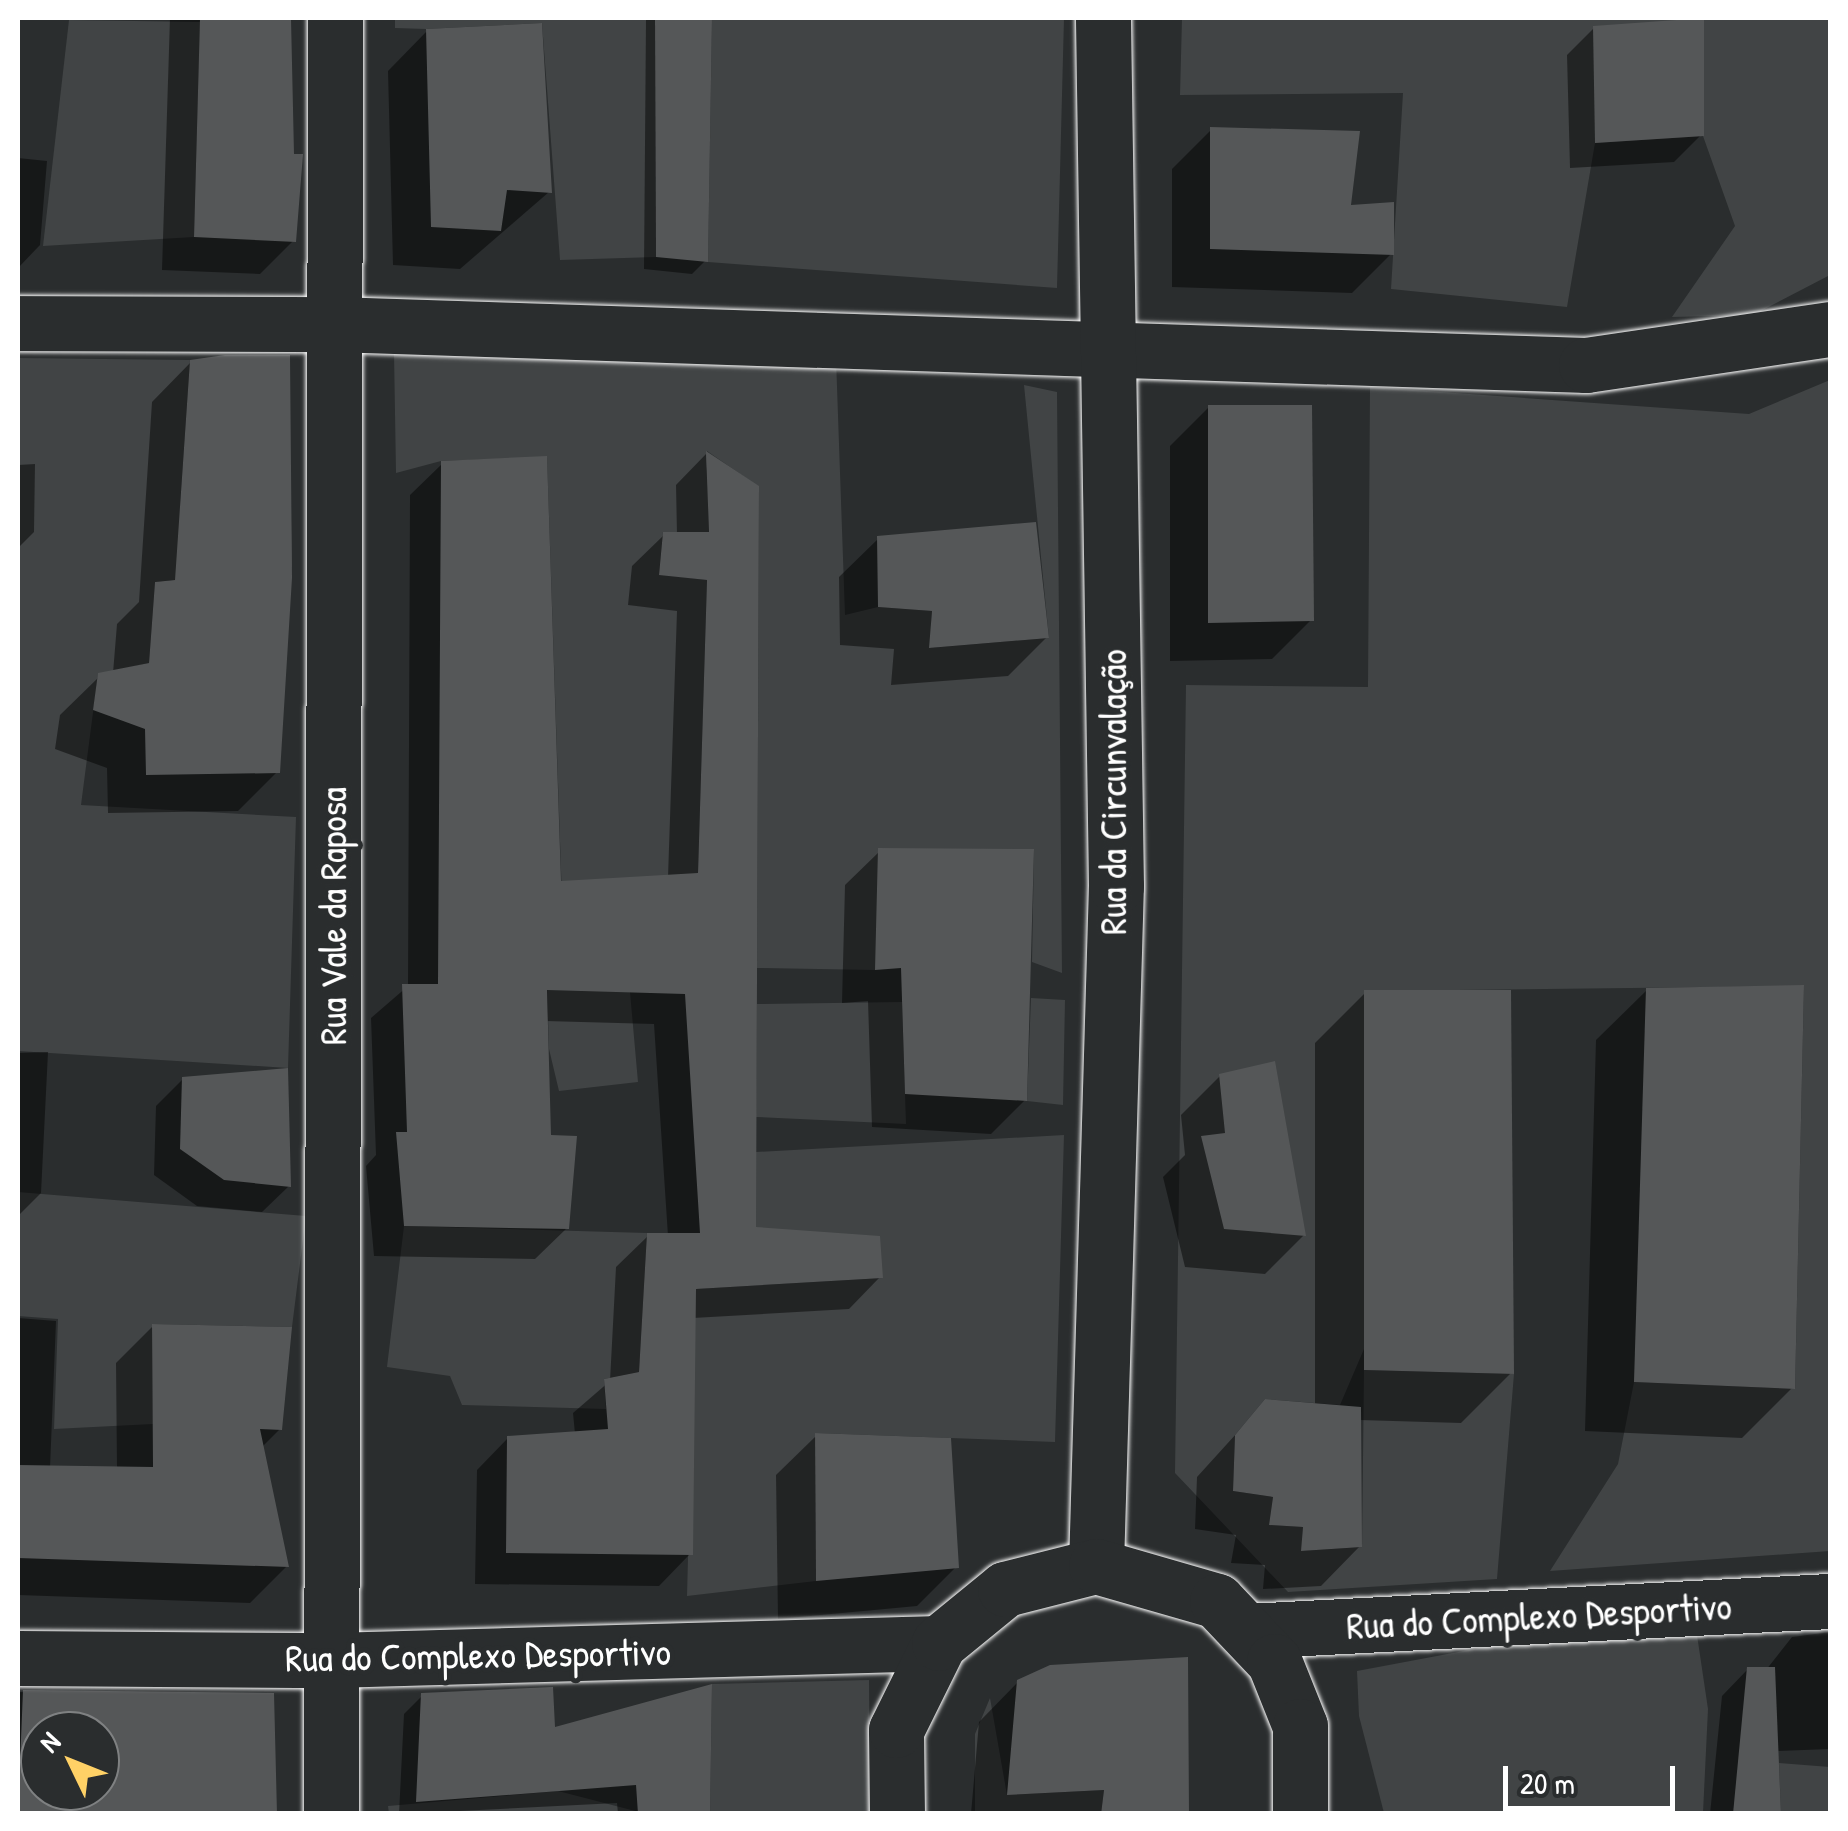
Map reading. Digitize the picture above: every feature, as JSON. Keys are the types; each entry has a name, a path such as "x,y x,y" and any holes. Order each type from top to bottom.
{"street":[{"name":"Rua Vale da Raposa","path":"331,1814 335,18"},
{"name":"Rua da Circunvalação","path":"1096,1566 1116,886 1103,18"},
{"path":"18,323 334,324 1586,365 1830,329"},
{"path":"897,1814 896,1730 939,1643 1005,1589 1096,1566 1217,1601 1274,1661 1300,1726 1300,1814"},
{"name":"Rua do Complexo Desportivo","path":"1248,1632 1830,1601"},
{"name":"Rua do Complexo Desportivo","path":"18,1658 332,1660 939,1643"}],"shaded area":[{"path":"395,18 655,18 656,257 560,260 542,23 395,28"},
{"path":"712,18 1064,18 1057,288 708,262"},
{"path":"1182,18 1830,18 1830,275 1753,315 1672,317 1735,226 1703,136 1595,143 1567,307 1391,289 1403,93 1180,95"},
{"path":"69,20 200,22 194,237 43,246"},
{"path":"394,353 836,358 845,615 878,607 932,611 930,648 1049,638 1024,385 1057,392 1062,973 1032,962 1034,850 875,970 757,968 759,487 707,451 709,532 663,532 659,574 707,580 698,873 630,992 638,1082 559,1091 549,1049 547,986 564,959 547,457 441,461 396,473"},
{"path":"18,358 190,360 180,506 291,520 292,567 155,582 149,663 98,674 81,805 296,817 288,1068 18,1051"},
{"path":"1830,380 1830,1551 1550,1571 1618,1464 1634,1382 1795,1389 1804,986 1364,991 1364,1349 1340,1405 1265,1399 1235,1435 1233,1491 1273,1497 1269,1525 1303,1527 1302,1551 1362,1547 1364,1370 1514,1374 1497,1579 1288,1592 1175,1473 1186,685 1368,687 1370,387 1749,414"},
{"path":"1031,998 1065,1000 1063,1105 1027,1101"},
{"path":"902,1002 906,1124 756,1117 757,1004"},
{"path":"1064,1135 1055,1442 815,1433 816,1581 687,1596 695,1289 883,1278 756,1227 756,1152"},
{"path":"18,1192 306,1216 292,1327 152,1324 153,1424 54,1429 58,1319 18,1316"},
{"path":"404,1226 647,1233 639,1372 604,1379 606,1409 462,1405 450,1376 387,1367"},
{"path":"1693,1608 1708,1709 1703,1813 1384,1813 1359,1716 1357,1671"},
{"path":"869,1680 870,1813 710,1814 712,1684"},
{"path":"990,1698 1007,1795 1104,1790 1101,1813 975,1813 975,1734"},
{"path":"1779,1763 1830,1767 1830,1813 1781,1813"},
{"path":"558,1791 643,1813 389,1814 388,1806"}],"building":[{"path":"200,18 291,18 294,154 303,154 296,242 194,237"},
{"path":"655,18 712,18 708,262 656,257"},
{"path":"1704,18 1704,136 1595,143 1593,26"},
{"path":"542,23 552,193 507,190 501,231 431,227 426,29"},
{"path":"1210,127 1360,131 1351,205 1394,202 1394,255 1210,249"},
{"path":"225,355 290,355 292,578 280,773 146,775 145,729 93,710 98,673 149,663 155,582 175,580 190,360"},
{"path":"1208,405 1312,405 1314,621 1208,623"},
{"path":"706,451 759,486 756,1227 880,1236 883,1278 696,1289 693,1555 506,1553 507,1436 608,1429 604,1379 639,1372 647,1233 700,1233 685,994 547,990 551,1135 577,1136 569,1229 404,1226 396,1132 407,1132 402,984 438,984 441,461 547,456 561,881 698,873 707,580 659,575 663,532 709,532"},
{"path":"1036,522 1049,638 929,648 932,611 878,607 877,536"},
{"path":"878,848 1034,849 1027,1101 905,1094 901,968 875,970"},
{"path":"1804,985 1795,1389 1634,1382 1646,988"},
{"path":"1364,990 1511,990 1514,1374 1364,1370"},
{"path":"1275,1061 1306,1236 1224,1229 1201,1136 1225,1133 1219,1074"},
{"path":"288,1068 291,1187 224,1180 180,1149 182,1077"},
{"path":"152,1324 292,1327 282,1430 260,1429 289,1567 18,1558 18,1465 153,1467"},
{"path":"1265,1399 1361,1407 1362,1547 1301,1551 1303,1527 1269,1525 1273,1497 1233,1491 1235,1435"},
{"path":"815,1433 951,1438 959,1568 816,1581"},
{"path":"1188,1657 1189,1814 1101,1814 1104,1790 1007,1795 1017,1680 1050,1665"},
{"path":"1747,1667 1775,1667 1781,1814 1733,1814"},
{"path":"712,1684 710,1814 638,1814 636,1785 416,1802 421,1693 553,1687 555,1727"},
{"path":"23,1690 274,1693 277,1814 18,1814 20,1764 20,1811 120,1811 120,1711 22,1711"}]}
